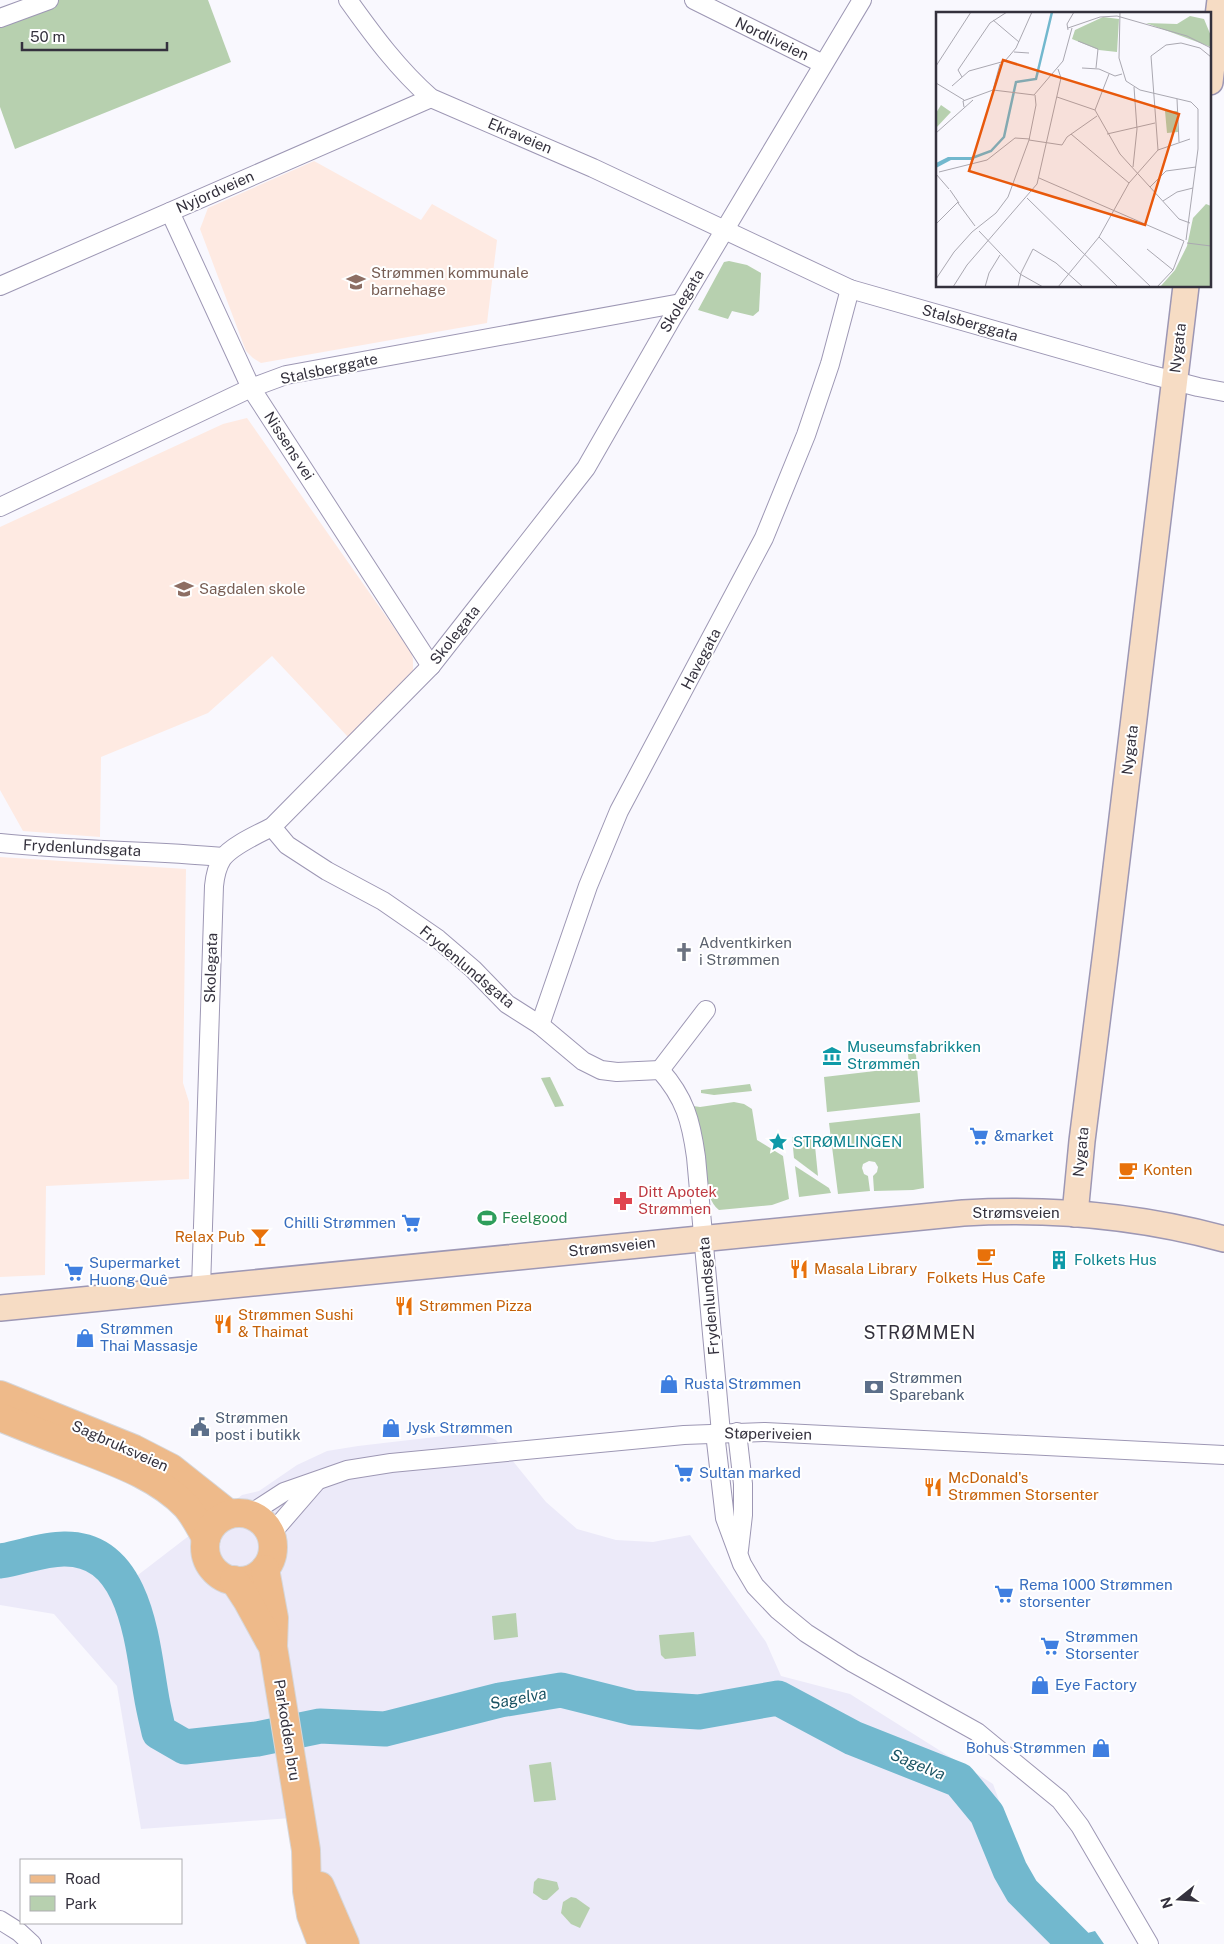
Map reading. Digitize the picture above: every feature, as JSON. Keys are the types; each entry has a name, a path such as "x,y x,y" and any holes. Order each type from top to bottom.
{"main road":[{"path":"1212,66 1220,0"},
{"name":"Nygata","path":"1075,1214 1082,1141 1186,288"},
{"name":"Strømsveien","path":"0,1308 963,1213 1075,1214 1148,1222 1224,1238"},
{"name":"Sagbruksveien","path":"0,1395 134,1449 171,1468 240,1514"},
{"name":"Sagbruksveien","path":"0,1417 110,1460 149,1479 172,1494 187,1507 206,1538"},
{"path":"240,1514 261,1520 271,1534 273,1553 265,1569 254,1578 240,1581 220,1575 211,1566 205,1552 206,1538 214,1523 240,1514"},
{"path":"265,1569 274,1618 275,1659"},
{"path":"234,1580 275,1659"},
{"name":"Parkodden bru","path":"275,1659 306,1850 307,1891 311,1915 331,1943"}],"street":[{"path":"0,18 49,0"},
{"name":"Ekraveien","path":"348,0 397,64 431,98 594,168 726,229"},
{"name":"Nordliveien","path":"694,0 823,64"},
{"name":"Skolegata","path":"201,1288 214,886 216,872 223,857 242,843 272,827 431,666 586,468 681,303 862,0"},
{"name":"Nyjordveien","path":"0,286 431,98"},
{"name":"Nissens vei","path":"170,212 251,388 431,666"},
{"name":"Stalsberggata","path":"726,229 850,289 1174,381 1224,392"},
{"name":"Havegata","path":"540,1025 588,886 619,811 764,538 806,435 830,364 850,289"},
{"name":"Stalsberggate","path":"0,507 251,388 286,375 681,303"},
{"name":"Frydenlundsgata","path":"272,827 287,845 327,871 383,901 438,939 473,969 507,1004 540,1025 583,1061 601,1070 660,1070 673,1085 692,1128 725,1433 743,1484 743,1515 739,1553 746,1573 755,1586 778,1610 806,1633 853,1663 977,1732 1060,1800 1080,1826 1149,1944"},
{"name":"Frydenlundsgata","path":"0,843 44,848 223,857"},
{"path":"660,1070 706,1010"},
{"name":"Støperiveien","path":"240,1514 284,1492 348,1470 391,1463 725,1433 765,1432 1224,1455"},
{"name":"Støperiveien","path":"271,1534 316,1482"},
{"path":"0,1920 19,1932 32,1944"}],"shaded area":[{"name":"Strømmen kommunale barnehage","path":"314,161 421,220 432,204 497,240 487,323 261,363 253,358 246,351 200,229 208,208"},
{"name":"Sagdalen skole","path":"247,418 411,652 413,674 348,737 272,656 208,713 101,757 100,837 23,831 0,790 0,527 223,424"},
{"path":"0,857 186,869 183,1083 189,1102 189,1179 46,1186 45,1275 0,1277"},
{"path":"478,1432 496,1440 546,1502 577,1529 616,1540 653,1542 690,1535 766,1642 781,1676 850,1694 993,1784 1034,1896 1063,1944 327,1944 291,1818 141,1829 117,1686 54,1614 0,1605 0,1562 85,1548 125,1585 242,1495 259,1491 297,1465 327,1451"}],"green space":[{"path":"49,0 208,0 231,62 15,149 0,107 0,18"},
{"path":"729,261 747,265 761,273 759,311 753,316 732,311 728,319 698,310 724,262"},
{"path":"914,1053 916,1055 920,1102 827,1112 824,1077 909,1067 908,1054"},
{"path":"550,1077 564,1106 555,1107 541,1078"},
{"path":"750,1084 752,1091 714,1095 701,1093 701,1090"},
{"path":"734,1102 744,1104 752,1109 757,1140 783,1156 789,1199 772,1205 719,1210 714,1204 707,1186 702,1137 693,1106 700,1107"},
{"path":"920,1113 924,1188 874,1191 873,1176 877,1172 878,1167 875,1162 869,1161 863,1164 862,1168 864,1174 868,1176 870,1191 838,1194 829,1123"},
{"path":"814,1136 818,1176 794,1158 792,1137"},
{"path":"795,1166 829,1188 831,1193 799,1197"},
{"path":"516,1613 518,1637 494,1640 492,1616"},
{"path":"694,1632 696,1656 665,1659 661,1655 659,1635"},
{"path":"551,1762 556,1800 534,1802 529,1765"},
{"path":"538,1878 557,1882 559,1889 547,1900 543,1900 533,1893 534,1882"},
{"path":"571,1897 576,1898 590,1908 580,1928 571,1924 561,1913 563,1902"}],"water":[{"path":"1095,1931 1104,1944 1072,1944 1069,1938"}],"waterway":[{"name":"Sagelva","path":"0,1561 48,1550 64,1549 88,1553 107,1564 121,1581 139,1625 159,1732 185,1747 257,1739 320,1726 385,1729 500,1700 561,1690 633,1708 699,1712 778,1698 853,1738 959,1780 987,1814 1010,1870 1022,1891 1075,1944"}],"place":[{"name":"Strømmen kommunale barnehage","path":"356,282"},
{"name":"Sagdalen skole","path":"184,589"},
{"name":"Adventkirken i Strømmen","path":"684,952"},
{"name":"Museumsfabrikken Strømmen","path":"832,1056"},
{"name":"&market","path":"979,1136"},
{"name":"STRØMLINGEN","path":"778,1142"},
{"name":"Konten","path":"1128,1170"},
{"name":"Ditt Apotek Strømmen","path":"623,1201"},
{"name":"Feelgood","path":"487,1218"},
{"name":"Chilli Strømmen","path":"411,1223"},
{"name":"Relax Pub","path":"260,1237"},
{"name":"Folkets Hus Cafe","path":"986,1256"},
{"name":"Folkets Hus","path":"1059,1260"},
{"name":"Masala Library","path":"799,1269"},
{"name":"Supermarket Huong Quê","path":"74,1272"},
{"name":"Strømmen Pizza","path":"404,1306"},
{"name":"Strømmen Sushi & Thaimat","path":"223,1324"},
{"name":"Strømmen Thai Massasje","path":"85,1338"},
{"name":"Rusta Strømmen","path":"669,1384"},
{"name":"Strømmen Sparebank","path":"874,1387"},
{"name":"Strømmen post i butikk","path":"200,1427"},
{"name":"Jysk Strømmen","path":"391,1428"},
{"name":"Sultan marked","path":"684,1473"},
{"name":"McDonald's Strømmen Storsenter","path":"933,1487"},
{"name":"Rema 1000 Strømmen storsenter","path":"1004,1594"},
{"name":"Strømmen Storsenter","path":"1050,1646"},
{"name":"Eye Factory","path":"1040,1685"},
{"name":"Bohus Strømmen","path":"1101,1748"}],"district":[{"name":"STRØMMEN","path":"920,1333"}]}
